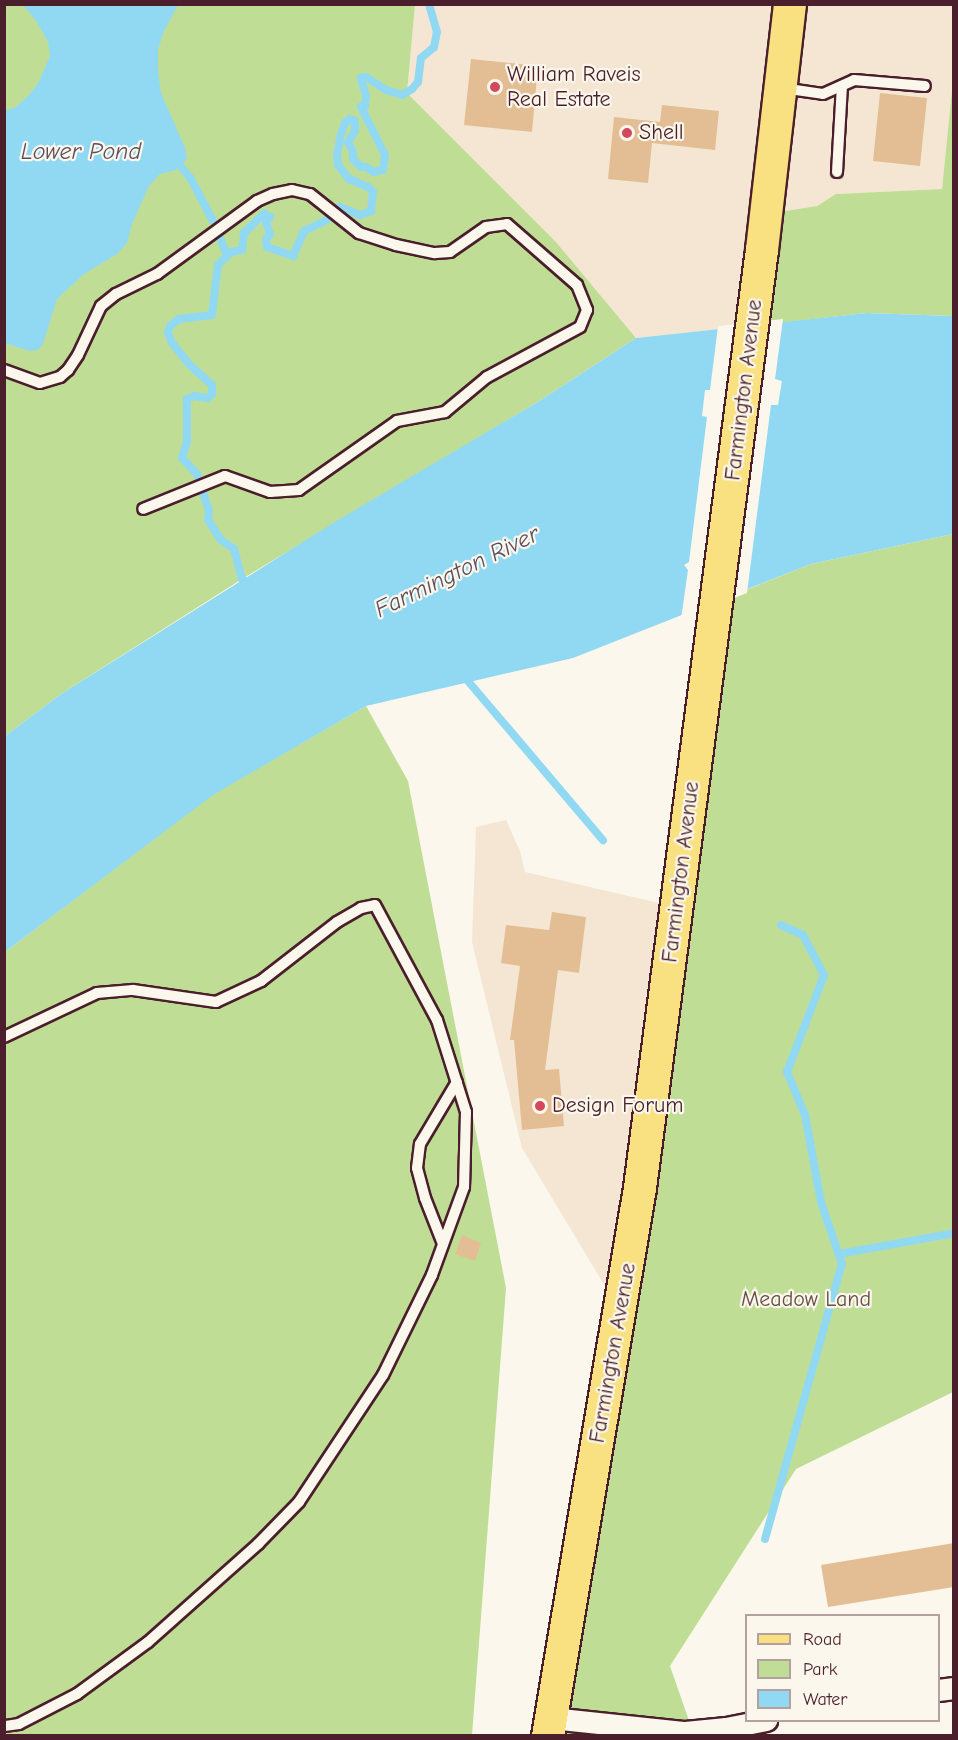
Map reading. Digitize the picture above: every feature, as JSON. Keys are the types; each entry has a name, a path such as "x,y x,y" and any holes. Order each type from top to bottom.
{"main road":[{"name":"Farmington Avenue","path":"550,1727 640,1188 699,719 762,250 789,4"}],"street":[{"path":"550,1727 686,1734 756,1722"}],"lane":[{"path":"780,88 824,94 854,80 925,86"},
{"path":"837,172 842,86"},
{"path":"4,370 40,383 60,377 78,355 101,306 116,294 157,274 257,201 273,194 292,190 310,194 359,233 396,245 435,253 450,252 486,227 507,224 577,285 587,310 580,327 487,376 445,412 397,421 299,490 270,492 225,476 143,509"},
{"path":"4,1037 97,993 133,990 216,1002 261,981 337,922 361,908 375,905 437,1020 466,1112 464,1187 432,1275 383,1375 299,1502 258,1544 148,1642 77,1694 20,1724 4,1726"},
{"path":"443,1244 425,1198 417,1168 420,1144 457,1082"}],"shaded area":[{"path":"415,5 953,5 953,80 942,189 836,194 817,206 766,214 752,326 636,338 556,242 407,93"},
{"path":"506,820 520,851 525,872 676,907 620,1311 522,1148 472,942 476,827"}],"green space":[{"path":"4,5 415,5 407,93 556,242 636,338 536,403 242,579 61,694 5,736"},
{"path":"953,80 953,316 867,313 752,326 766,214 817,206 836,194 942,189"},
{"name":"Meadow Land","path":"953,534 953,1392 796,1469 670,1666 694,1735 548,1736 716,602 811,564"},
{"path":"366,706 408,781 506,1288 472,1735 5,1736 5,952 213,794"}],"water":[{"name":"Lower Pond","path":"23,5 178,5 164,31 158,49 158,71 161,93 185,148 187,159 176,170 160,174 149,186 132,224 127,243 117,254 84,274 57,299 43,344 38,350 29,351 5,343 5,111 16,107 30,94 39,82 50,56 48,42 37,22"},
{"name":"Farmington River","path":"867,313 953,316 953,534 811,564 573,658 366,706 213,795 5,952 5,736 61,694 333,523 536,403 636,338"}],"pier":[{"path":"783,319 775,379 782,381 778,405 771,405 747,593 681,619 688,570 684,565 689,562 707,417 702,416 705,390 710,390 718,326"}],"building":[{"path":"471,59 538,66 532,132 464,125"},
{"path":"880,93 927,98 920,166 873,161"},
{"path":"662,105 719,111 715,150 652,143 648,183 608,179 614,117 660,122"},
{"path":"552,912 586,917 579,973 558,970 545,1070 559,1069 564,1126 522,1130 514,1040 510,1040 520,966 501,963 506,925 549,930"},
{"path":"462,1235 481,1243 475,1261 455,1254"},
{"path":"954,1543 954,1587 828,1607 821,1565"}],"waterway":[{"path":"249,584 242,579 234,549 221,540 208,520 209,511 197,474 182,458 187,442 187,399 194,396 208,398 212,394 212,385 189,364 172,343 168,333 170,326 179,319 212,315 218,265 231,252 242,250 244,233 264,214 270,217 266,223 270,234 266,240 267,247 293,256 304,231 327,220 340,207 360,215 371,211 373,192 368,187 349,179 338,165 337,156 341,134 345,123 350,119 355,121 355,131 348,142 353,152 353,159 361,167 374,172 383,170 385,155 361,107 365,106 366,96 361,78 366,77 386,90 402,95 412,89 418,82 421,58 434,47 437,32 429,4"},
{"path":"172,161 178,163 191,179 213,221"},
{"path":"221,240 227,256"},
{"path":"462,674 603,840"},
{"path":"765,1539 842,1264 821,1202 805,1115 787,1072 824,975 803,935 781,925"},
{"path":"839,1254 954,1233"}],"place":[{"name":"William Raveis Real Estate","path":"495,87"},
{"name":"Shell","path":"627,133"},
{"name":"Design Forum","path":"540,1106"}]}
